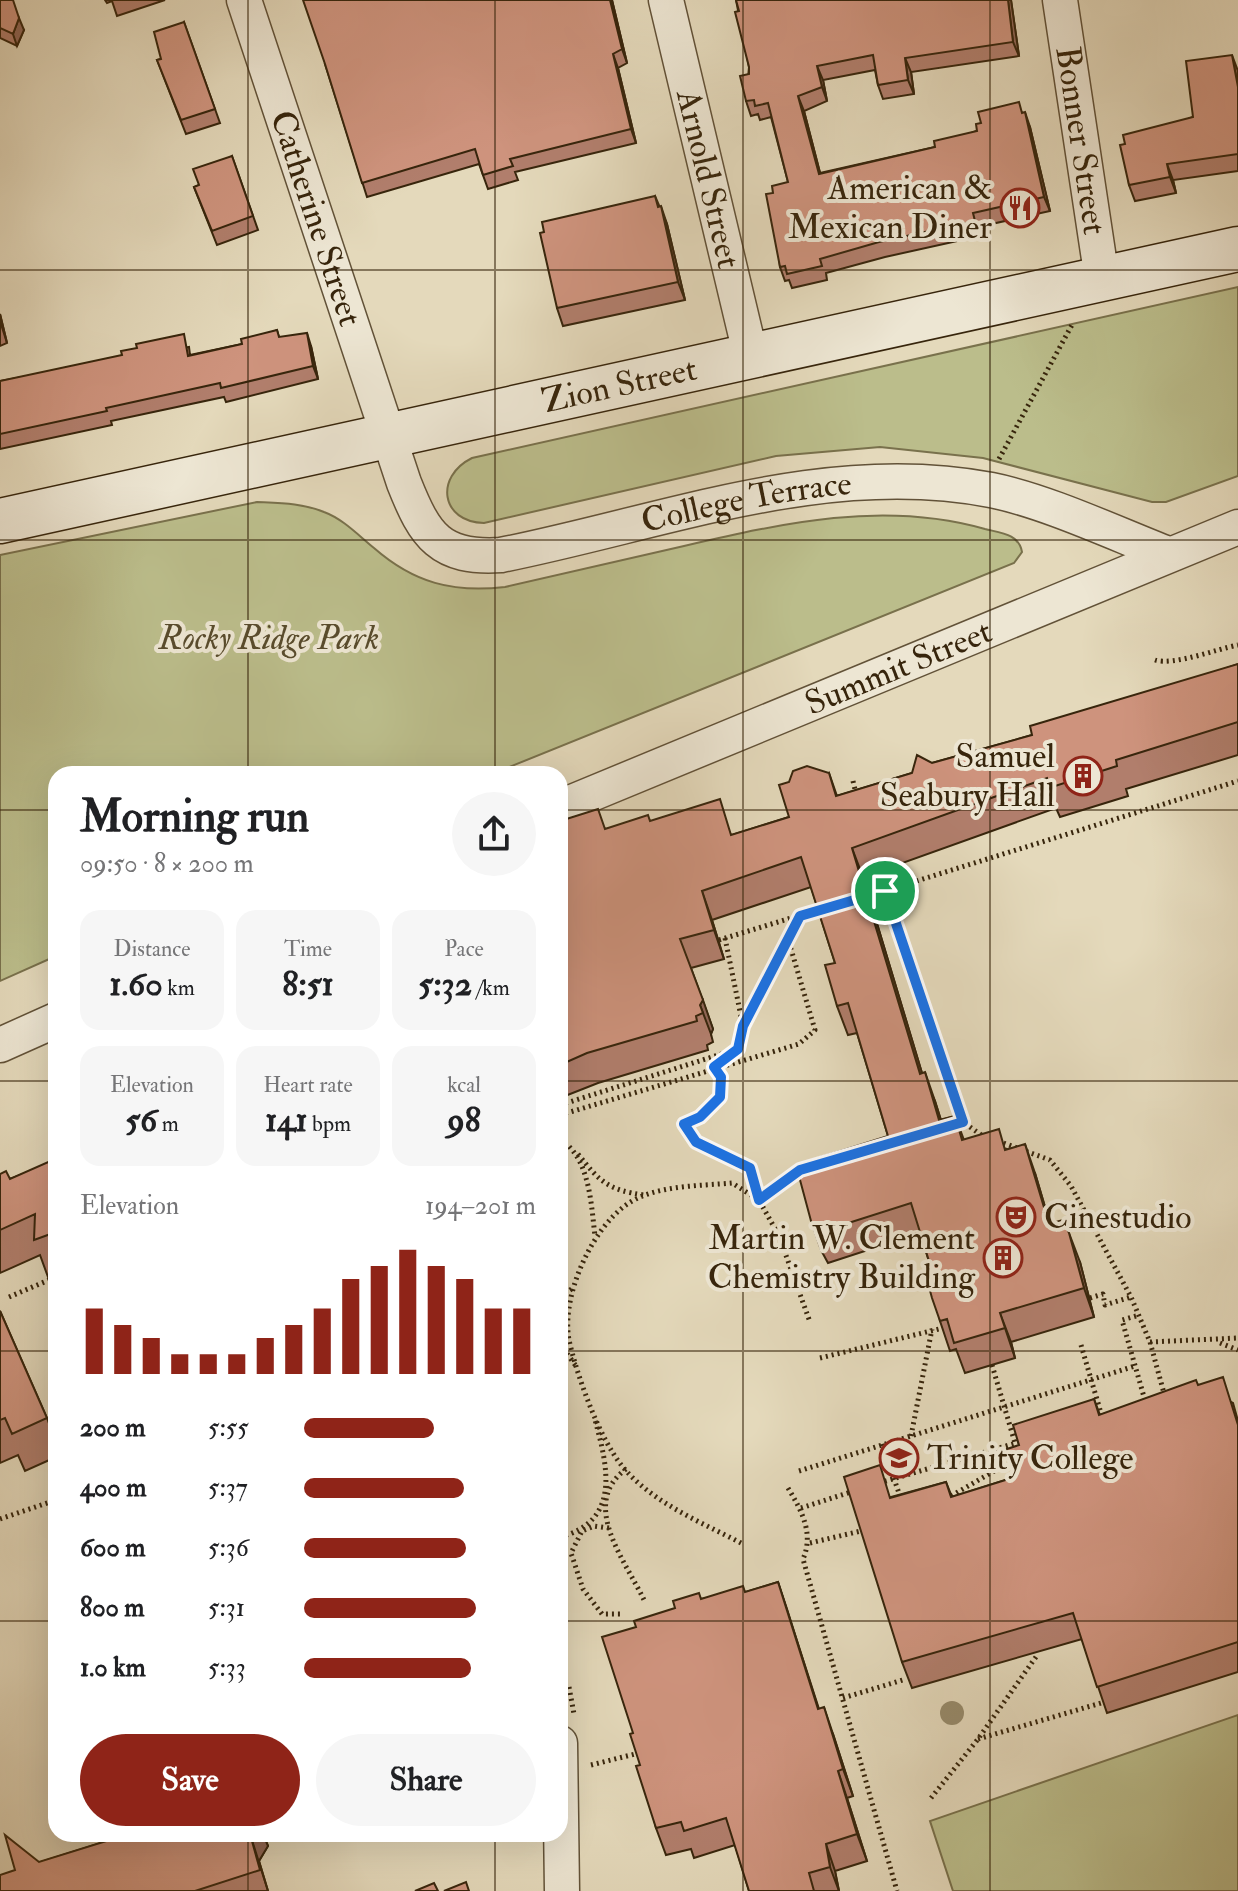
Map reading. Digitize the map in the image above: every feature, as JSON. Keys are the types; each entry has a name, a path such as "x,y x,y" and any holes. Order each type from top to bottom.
{"main road":[{"name":"Zion Street","path":"0,521 1238,249"}],"street":[{"name":"Catherine Street","path":"244,0 389,436"},
{"name":"Arnold Street","path":"666,0 751,357"},
{"name":"Bonner Street","path":"1060,0 1102,279"},
{"name":"College Terrace","path":"389,436 416,512 428,532 457,553 501,555 802,486 897,478 993,490 1168,554"},
{"name":"Summit Street","path":"568,804 1238,527"},
{"path":"0,1045 48,1024"},
{"path":"562,1891 564,1842"}],"path":[{"path":"999,459 1067,333"},
{"path":"1155,660 1171,662 1204,651 1238,645"},
{"path":"853,781 860,807"},
{"path":"858,899 1238,781"},
{"path":"876,858 963,1122 978,1136 1050,1160 1071,1186 1131,1297 1136,1316 1150,1342 1168,1406"},
{"path":"743,1026 722,939 832,906"},
{"path":"714,1067 738,1049 743,1026 800,916"},
{"path":"568,1113 799,1044 815,1030 788,939"},
{"path":"568,1102 738,1049"},
{"path":"714,1067 721,1077 720,1097 700,1117 684,1124 696,1142 750,1168 759,1200 779,1236 810,1322"},
{"path":"949,1126 963,1122"},
{"path":"568,1144 599,1180 617,1191 645,1195 732,1183 759,1200"},
{"path":"572,1147 590,1189 595,1237"},
{"path":"759,1200 800,1170 815,1166"},
{"path":"644,1600 603,1513 607,1466 569,1337 573,1287 595,1237 626,1205 645,1195"},
{"path":"9,1297 48,1280"},
{"path":"568,1291 573,1287"},
{"path":"1090,1298 1103,1294 1105,1305 1131,1297"},
{"path":"1136,1316 1122,1320 1148,1412"},
{"path":"820,1358 943,1328"},
{"path":"911,1436 932,1329"},
{"path":"1150,1342 1218,1342 1238,1338"},
{"path":"1218,1342 1238,1350"},
{"path":"1081,1345 1104,1416 1098,1431"},
{"path":"568,1354 580,1370"},
{"path":"992,1365 1015,1443"},
{"path":"799,1471 1135,1366"},
{"path":"590,1400 613,1453 626,1469 664,1503 741,1543"},
{"path":"1089,1421 1104,1416"},
{"path":"801,1508 1029,1439"},
{"path":"882,1444 903,1505"},
{"path":"934,1505 996,1473 1019,1456"},
{"path":"620,1614 602,1614 583,1589 571,1553 582,1531 597,1513 605,1490 626,1469"},
{"path":"788,1488 801,1508 810,1543 803,1559 897,1891"},
{"path":"0,1519 48,1503"},
{"path":"568,1535 594,1526 609,1528"},
{"path":"810,1543 867,1530"},
{"path":"931,1798 978,1739 1038,1654"},
{"path":"843,1698 906,1679"},
{"path":"978,1739 1118,1697"},
{"path":"568,1756 640,1753"}],"green space":[{"path":"1238,287 1238,476 1166,502 1152,502 983,458 880,447 776,456 484,523 459,515 451,507 448,497 452,476 472,458"},
{"name":"Rocky Ridge Park","path":"257,502 300,505 331,515 404,570 451,587 505,587 759,530 834,518 909,516 947,520 1008,535 1017,541 1022,552 1014,563 512,766 48,766 48,960 0,981 0,555"},
{"path":"1238,1715 1238,1891 953,1891 930,1821"}],"building":[{"path":"0,0 13,0 19,18 13,34 0,28"},
{"path":"303,0 610,0 622,49 613,54 631,129 510,159 513,166 483,175 475,149 362,183"},
{"path":"736,0 1008,0 1013,42 905,58 908,80 878,85 873,55 817,66 822,87 798,96 819,174 935,147 934,141 977,131 976,124 981,123 978,112 1019,102 1022,113 1025,112 1044,197 973,213 975,221 879,242 820,259 822,266 787,274 785,266 780,267 766,194 773,193 772,186 788,182 768,103 755,106 754,100 746,101 740,76 749,74 749,67 735,12 739,11"},
{"path":"184,22 215,109 181,120 157,60 161,59 154,32"},
{"path":"1232,55 1238,87 1238,154 1167,164 1170,177 1129,185 1120,145 1125,144 1123,135 1193,117 1186,61"},
{"path":"232,156 253,216 212,231 194,187 199,185 193,169"},
{"path":"655,196 658,207 661,206 678,282 557,308 540,233 544,232 542,222"},
{"path":"277,330 279,337 307,333 313,366 221,388 220,383 0,434 0,381 122,355 121,351 137,348 136,344 184,334 188,356 242,344 241,339"},
{"path":"1238,664 1238,722 1116,760 1117,766 1049,788 1047,778 852,848 920,1074 925,1072 939,1120 955,1116 962,1140 999,1129 1005,1150 1025,1144 1049,1224 1063,1220 1084,1288 1000,1313 1005,1328 954,1343 947,1319 940,1321 932,1298 926,1276 933,1274 911,1203 817,1233 811,1221 796,1165 888,1136 848,1003 837,1006 825,965 835,963 801,857 702,891 714,930 680,939 703,1000 700,1005 703,1013 696,1016 697,1021 568,1061 568,818 598,809 605,829 648,815 650,821 720,799 731,835 789,817 779,785 789,782 793,771 807,766 829,773 836,796 912,773 917,755 932,763 1032,735 1030,726"},
{"path":"48,1162 48,1235 34,1240 35,1214 0,1230 0,1174 6,1171 10,1179"},
{"path":"0,1311 47,1418 12,1434 5,1418 0,1420"},
{"path":"1223,1377 1238,1425 1238,1642 1097,1687 1073,1613 902,1662 844,1477 880,1465 890,1498 946,1482 951,1497 1015,1477 1007,1449 1019,1445 1013,1425 1094,1399 1099,1415 1196,1380 1198,1385"},
{"path":"778,1582 818,1709 824,1707 843,1769 838,1771 857,1834 826,1844 830,1867 809,1873 814,1891 749,1891 726,1818 684,1831 681,1822 656,1828 636,1766 640,1765 630,1734 633,1733 602,1637 636,1627 634,1621 675,1608 673,1601 699,1593 701,1599 743,1586 745,1592"},
{"path":"5,1835 39,1862 103,1842 252,1842 260,1870 195,1891 0,1891 0,1875 15,1870"},
{"path":"466,1882 469,1891 444,1891"},
{"path":"434,1883 438,1891 415,1891"}],"place":[{"name":"American & Mexican Diner","path":"1020,208"},
{"name":"Samuel Seabury Hall","path":"1083,776"},
{"name":"Cinestudio","path":"1016,1217"},
{"name":"Martin W. Clement Chemistry Building","path":"1003,1258"},
{"name":"Trinity College","path":"899,1458"}],"route":[{"path":"885,891 963,1122 800,1170 759,1200 750,1168 696,1142 684,1124 700,1117 720,1097 721,1077 714,1067 738,1049 743,1026 800,916 885,891"}]}
